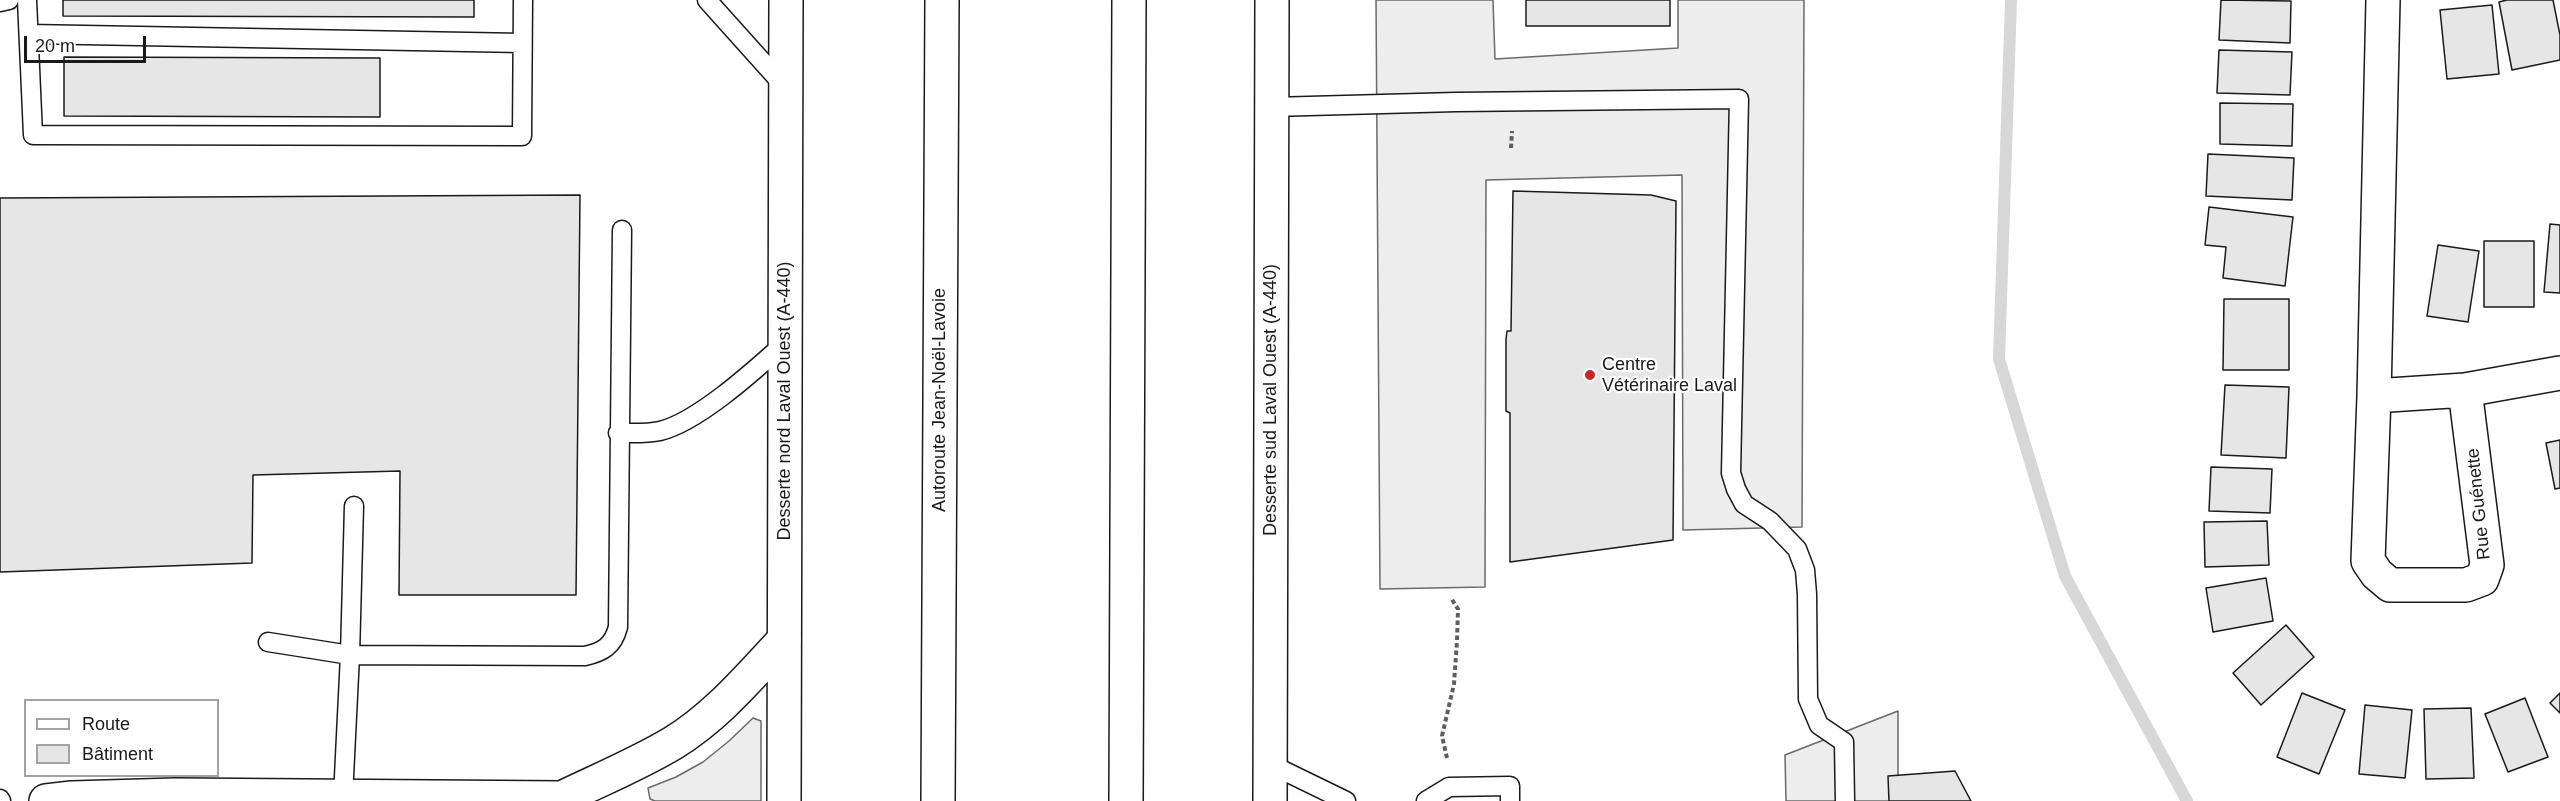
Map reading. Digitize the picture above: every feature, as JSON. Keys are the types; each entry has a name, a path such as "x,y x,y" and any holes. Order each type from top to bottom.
{"main road":[{"name":"Desserte nord Laval Ouest (A-440)","path":"784,801 786,0"},
{"name":"Autoroute Jean-Noël-Lavoie","path":"938,801 942,0"},
{"path":"1126,801 1129,0"},
{"name":"Desserte sud Laval Ouest (A-440)","path":"1270,801 1272,0"},
{"name":"Rue Guénette","path":"2383,0 2368,561 2377,574 2390,585 2466,585 2482,579 2487,565 2465,390"},
{"path":"2374,396 2465,390 2560,373"},
{"path":"46,801 175,795 566,800 656,752 691,730 727,701 784,640"}],"lane":[{"path":"0,2 9,0"},
{"path":"27,0 33,135 522,136 523,0"},
{"path":"707,0 786,89"},
{"path":"29,34 522,43"},
{"path":"1272,107 1456,102 1738,99 1731,473 1744,504 1770,521 1797,549 1804,570 1807,594 1808,699 1820,725 1844,742 1845,801"},
{"path":"268,642 350,655 585,657 609,647 618,627 618,433 622,230"},
{"path":"618,433 662,430 676,424 743,380 785,343"},
{"path":"354,506 350,655 361,799"},
{"path":"1270,764 1346,801"},
{"path":"1426,801 1449,787 1510,786 1510,801"}],"path":[{"path":"1511,148 1512,130"},
{"path":"1449,787 1442,736 1449,713 1455,673 1458,609 1451,598"}],"shaded area":[{"path":"1376,0 1493,0 1495,59 1678,48 1678,0 1804,0 1802,527 1683,530 1682,175 1486,180 1485,587 1380,589"},
{"path":"1898,711 1898,801 1786,801 1785,755"},
{"path":"753,718 761,721 761,801 655,801 650,799 648,788 676,777 703,762"}],"building":[{"path":"63,0 474,0 474,17 63,16"},
{"path":"1526,0 1670,0 1670,26 1526,26"},
{"path":"2221,0 2291,1 2290,43 2219,40"},
{"path":"2553,0 2560,35 2560,60 2512,70 2499,2"},
{"path":"2492,5 2499,74 2447,79 2440,10"},
{"path":"2219,50 2292,52 2290,95 2217,93"},
{"path":"64,57 380,58 380,117 64,116"},
{"path":"2220,103 2293,104 2292,146 2220,144"},
{"path":"2208,154 2294,158 2292,200 2206,196"},
{"name":"Centre Vétérinaire Laval","path":"1513,191 1651,195 1676,201 1673,540 1510,562 1510,413 1506,411 1506,339 1507,331 1511,331"},
{"path":"580,195 576,595 399,595 400,471 253,475 252,563 0,572 0,198"},
{"path":"2209,207 2293,217 2285,286 2223,278 2226,247 2205,245"},
{"path":"2550,224 2560,225 2560,293 2544,292"},
{"path":"2484,241 2534,241 2534,307 2484,307"},
{"path":"2438,245 2479,251 2468,322 2427,316"},
{"path":"2224,299 2289,299 2289,370 2223,370"},
{"path":"2225,385 2289,387 2286,458 2221,455"},
{"path":"2560,440 2560,488 2555,489 2546,443"},
{"path":"2211,467 2272,469 2270,513 2209,511"},
{"path":"2267,521 2269,565 2205,567 2204,522"},
{"path":"2266,578 2273,621 2213,632 2206,588"},
{"path":"2286,625 2314,657 2261,705 2233,673"},
{"path":"2302,693 2345,710 2319,774 2277,757"},
{"path":"2560,693 2560,713 2550,703"},
{"path":"2525,698 2548,757 2508,772 2485,714"},
{"path":"2365,705 2412,710 2405,778 2359,774"},
{"path":"2471,708 2474,778 2426,779 2424,709"},
{"path":"1955,771 1971,801 1889,801 1888,776"}],"waterway":[{"path":"2011,0 1999,359 2065,576 2187,801"}],"place":[{"name":"Centre Vétérinaire Laval","path":"1590,375"}]}
